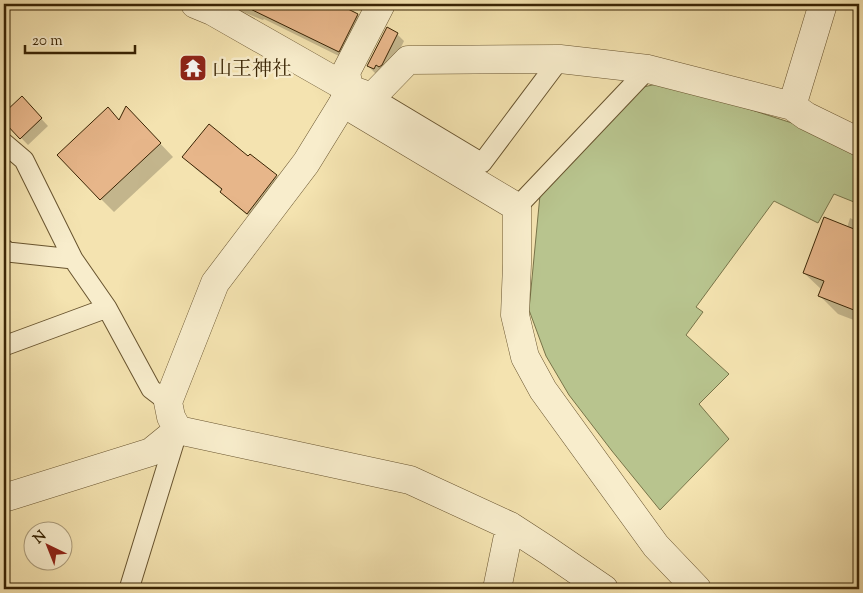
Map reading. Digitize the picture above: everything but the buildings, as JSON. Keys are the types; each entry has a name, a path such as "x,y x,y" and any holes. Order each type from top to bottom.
{"street":[{"path":"195,4 212,11 355,96 517,207 515,315 525,357 543,390 656,546 697,589"},
{"path":"355,96 346,72 381,4"},
{"path":"792,106 823,4"},
{"path":"178,430 171,416 168,402 215,283 355,96 408,60 560,59 648,69 792,106 806,116 859,142"},
{"path":"4,498 151,452 178,430"},
{"path":"178,430 410,480 510,526 604,589"},
{"path":"496,589 510,526"}],"lane":[{"path":"355,96 482,163 560,59"},
{"path":"517,207 648,69"},
{"path":"4,143 24,160 73,259 106,308 151,389 168,402"},
{"path":"4,249 8,252 73,259"},
{"path":"4,346 106,308"},
{"path":"129,589 178,430"}],"green space":[{"path":"665,82 792,123 859,152 859,204 834,194 818,223 774,201 696,307 703,312 686,335 729,374 699,404 729,439 660,510 569,395 546,356 529,310 540,195 618,93"}],"place":[{"name":"山王神社","path":"193,68"}]}
